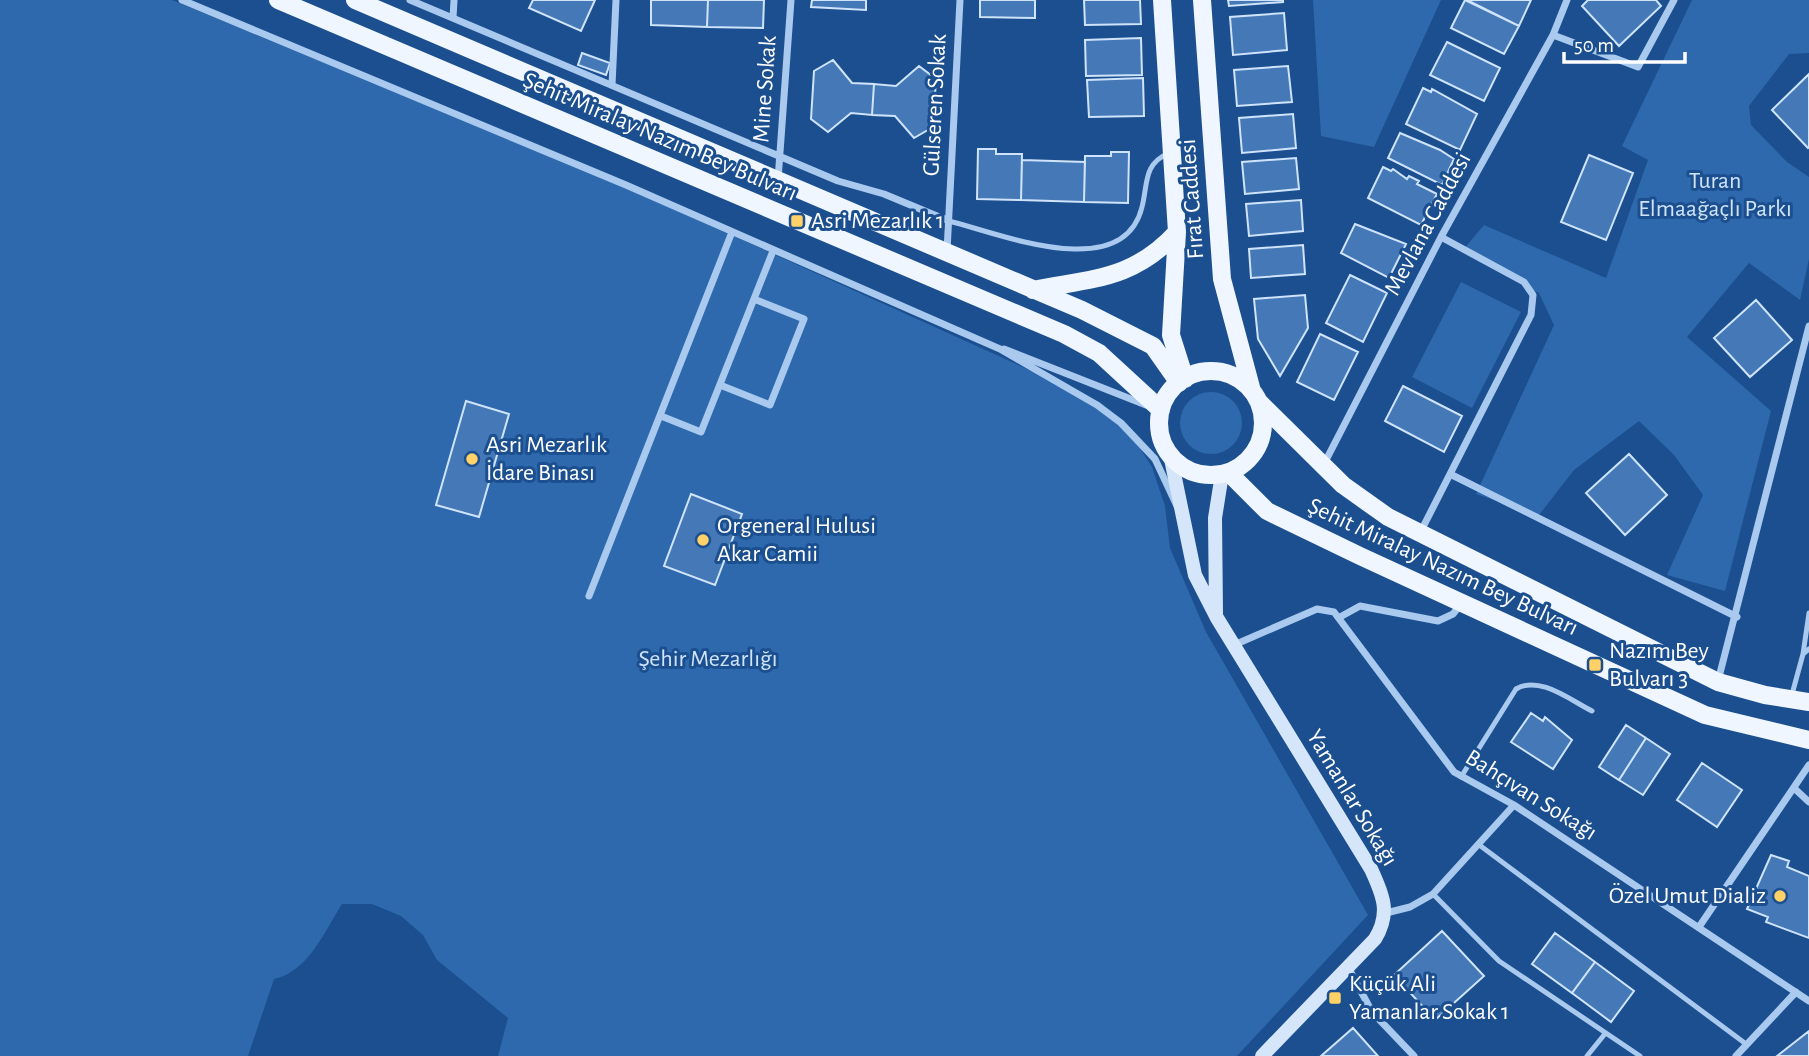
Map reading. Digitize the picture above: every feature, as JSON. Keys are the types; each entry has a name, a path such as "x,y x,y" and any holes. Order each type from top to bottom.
{"main road":[{"name":"Şehit Miralay Nazım Bey Bulvarı","path":"278,0 1064,334 1099,353 1161,410"},
{"name":"Şehit Miralay Nazım Bey Bulvarı","path":"355,0 1033,290 1153,346 1182,381"},
{"name":"Fırat Caddesi","path":"1162,0 1177,232 1171,335 1182,381"},
{"name":"Fırat Caddesi","path":"1202,0 1222,279 1255,396"},
{"path":"1033,290 1099,280 1129,270 1155,253 1177,232"},
{"path":"1200,373 1224,373 1239,380 1255,396 1263,427 1258,446 1245,462 1225,473 1193,471 1170,454 1161,436 1161,410 1166,398 1182,381 1200,373"},
{"name":"Şehit Miralay Nazım Bey Bulvarı","path":"1255,396 1323,466 1363,501 1419,533 1718,681 1809,702"},
{"name":"Şehit Miralay Nazım Bey Bulvarı","path":"1225,473 1267,511 1705,715 1809,740"}],"street":[{"path":"182,0 732,232 1000,349 1097,405 1127,428 1155,459 1171,499 1182,514"},
{"path":"410,0 780,156 948,221"},
{"path":"453,18 454,0"},
{"path":"612,85 616,0"},
{"name":"Mine Sokak","path":"778,181 791,0"},
{"name":"Gülseren Sokak","path":"947,254 960,0"},
{"name":"Mevlana Caddesi","path":"1323,466 1441,237 1552,35 1567,0"},
{"path":"1552,35 1638,67 1674,0"},
{"path":"590,596 732,232"},
{"path":"1419,533 1531,315 1534,302 1531,290 1524,282 1441,237"},
{"path":"661,416 701,432 773,251"},
{"path":"720,384 770,405 804,319 754,299"},
{"path":"1718,681 1737,617 1809,326"},
{"path":"1000,349 1009,350 1161,410"},
{"name":"Yamanlar Sokağı","path":"1170,454 1195,575 1233,645 1371,869 1385,899 1386,913"},
{"path":"1217,618 1215,518 1225,473"},
{"path":"1450,474 1737,617"},
{"path":"1233,645 1317,609 1326,609 1340,617 1360,606 1438,621 1453,614 1461,603"},
{"name":"Bahçıvan Sokağı","path":"1340,617 1449,767 1461,777 1514,805 1809,1001"},
{"path":"1699,927 1808,769"},
{"path":"1795,789 1809,802"},
{"path":"1262,1056 1375,939 1386,913 1410,907 1433,894 1514,805"},
{"path":"1347,967 1372,1012 1414,1056"},
{"path":"1736,1056 1796,992"}],"lane":[{"path":"948,221 1064,250 1094,249 1119,238 1133,225 1142,208 1148,170 1156,160 1171,151"},
{"path":"1791,700 1803,654 1809,613"},
{"path":"1803,654 1809,649"},
{"path":"1461,777 1516,689 1522,686 1542,686 1592,711"},
{"path":"1478,844 1746,1044"},
{"path":"1433,894 1499,961 1604,1035 1640,1056"},
{"path":"1587,1056 1604,1035"}],"green space":[{"name":"Şehir Mezarlığı","path":"0,0 172,0 641,194 1100,402 1122,420 1152,467 1165,506 1170,548 1206,632 1368,915 1237,1056 498,1056 508,1018 437,960 423,935 401,916 372,904 342,904 306,959 286,975 274,979 248,1056 0,1056"},
{"path":"1313,0 1441,0 1374,147 1321,136"},
{"name":"Turan Elmaağaçlı Parkı","path":"1692,0 1809,0 1809,53 1789,54 1749,106 1751,125 1787,162 1809,177 1809,259 1800,300 1749,263 1687,337 1771,411 1725,591 1667,575 1703,495 1674,455 1639,421 1574,470 1539,515 1476,494 1554,325 1539,293 1462,251 1484,225 1606,278 1648,160 1622,146"},
{"path":"1461,282 1521,312 1472,408 1412,377"},
{"path":"1211,392 1233,401 1242,423 1233,445 1211,454 1189,445 1180,423 1189,401"}],"building":[{"path":"533,0 595,0 581,31 529,8"},
{"path":"651,0 708,0 707,27 651,25"},
{"path":"708,0 764,0 763,28 707,27"},
{"path":"812,0 866,0 866,10 811,7"},
{"path":"980,0 1035,0 1035,18 980,17"},
{"path":"1084,0 1140,0 1141,24 1085,25"},
{"path":"1228,0 1283,0 1283,2 1229,6"},
{"path":"1465,0 1519,26 1504,54 1451,28"},
{"path":"1467,0 1531,0 1519,26"},
{"path":"1588,0 1656,0 1661,6 1619,46 1582,6"},
{"path":"1284,13 1287,50 1233,55 1230,17"},
{"path":"1141,38 1142,75 1086,76 1085,40"},
{"path":"1447,42 1500,68 1484,101 1430,75"},
{"path":"582,53 610,63 606,75 578,65"},
{"path":"833,60 852,83 874,84 872,115 851,113 828,132 811,119 814,71"},
{"path":"919,66 936,79 933,127 914,138 895,116 872,115 874,84 896,86"},
{"path":"1288,66 1292,102 1237,106 1234,70"},
{"path":"1809,74 1809,147 1808,148 1772,110"},
{"path":"1143,78 1144,116 1089,117 1087,80"},
{"path":"1423,88 1431,92 1432,89 1477,114 1460,150 1406,124"},
{"path":"1293,114 1296,148 1242,153 1239,118"},
{"path":"1400,133 1454,159 1442,185 1388,158"},
{"path":"978,149 996,149 996,154 1022,154 1021,200 977,199"},
{"path":"1111,152 1129,152 1128,203 1084,202 1085,156 1111,156"},
{"path":"1589,155 1633,173 1606,240 1561,222"},
{"path":"1296,158 1299,189 1245,194 1242,162"},
{"path":"1022,160 1085,162 1084,202 1021,200"},
{"path":"1383,167 1391,171 1393,169 1407,179 1409,176 1419,181 1417,184 1437,194 1421,225 1368,198"},
{"path":"1301,200 1303,231 1249,236 1246,204"},
{"path":"1355,224 1406,244 1389,278 1341,253"},
{"path":"1303,245 1305,274 1251,278 1249,249"},
{"path":"1350,275 1387,293 1363,342 1326,323"},
{"path":"1305,295 1308,328 1280,376 1258,339 1254,299"},
{"path":"1756,300 1792,340 1750,377 1714,338"},
{"path":"1320,334 1358,352 1334,400 1297,382"},
{"path":"1403,386 1462,416 1444,452 1385,421"},
{"name":"Asri Mezarlık İdare Binası","path":"466,401 509,414 479,517 436,505"},
{"path":"1629,454 1667,495 1625,535 1586,493"},
{"name":"Orgeneral Hulusi Akar Camii","path":"691,494 742,514 715,585 664,566"},
{"path":"1531,713 1543,721 1545,717 1572,740 1553,769 1511,742"},
{"path":"1626,725 1646,738 1619,780 1599,767"},
{"path":"1646,738 1670,754 1643,795 1619,780"},
{"path":"1702,763 1742,790 1717,827 1677,800"},
{"name":"Özel Umut Dializ","path":"1771,855 1789,861 1787,867 1809,876 1809,938 1766,922 1768,917 1747,909"},
{"path":"1442,931 1484,976 1435,1020 1394,975"},
{"path":"1555,933 1595,962 1572,993 1532,964"},
{"path":"1595,962 1634,991 1611,1022 1572,993"},
{"path":"1353,1028 1378,1056 1321,1056"},
{"path":"1809,1031 1809,1056 1777,1056"}],"place":[{"name":"Asri Mezarlık 1","path":"797,221"},
{"name":"Asri Mezarlık İdare Binası","path":"472,459"},
{"name":"Orgeneral Hulusi Akar Camii","path":"703,540"},
{"name":"Nazım Bey Bulvarı 3","path":"1595,665"},
{"name":"Özel Umut Dializ","path":"1780,896"},
{"name":"Küçük Ali Yamanlar Sokak 1","path":"1335,998"}]}
